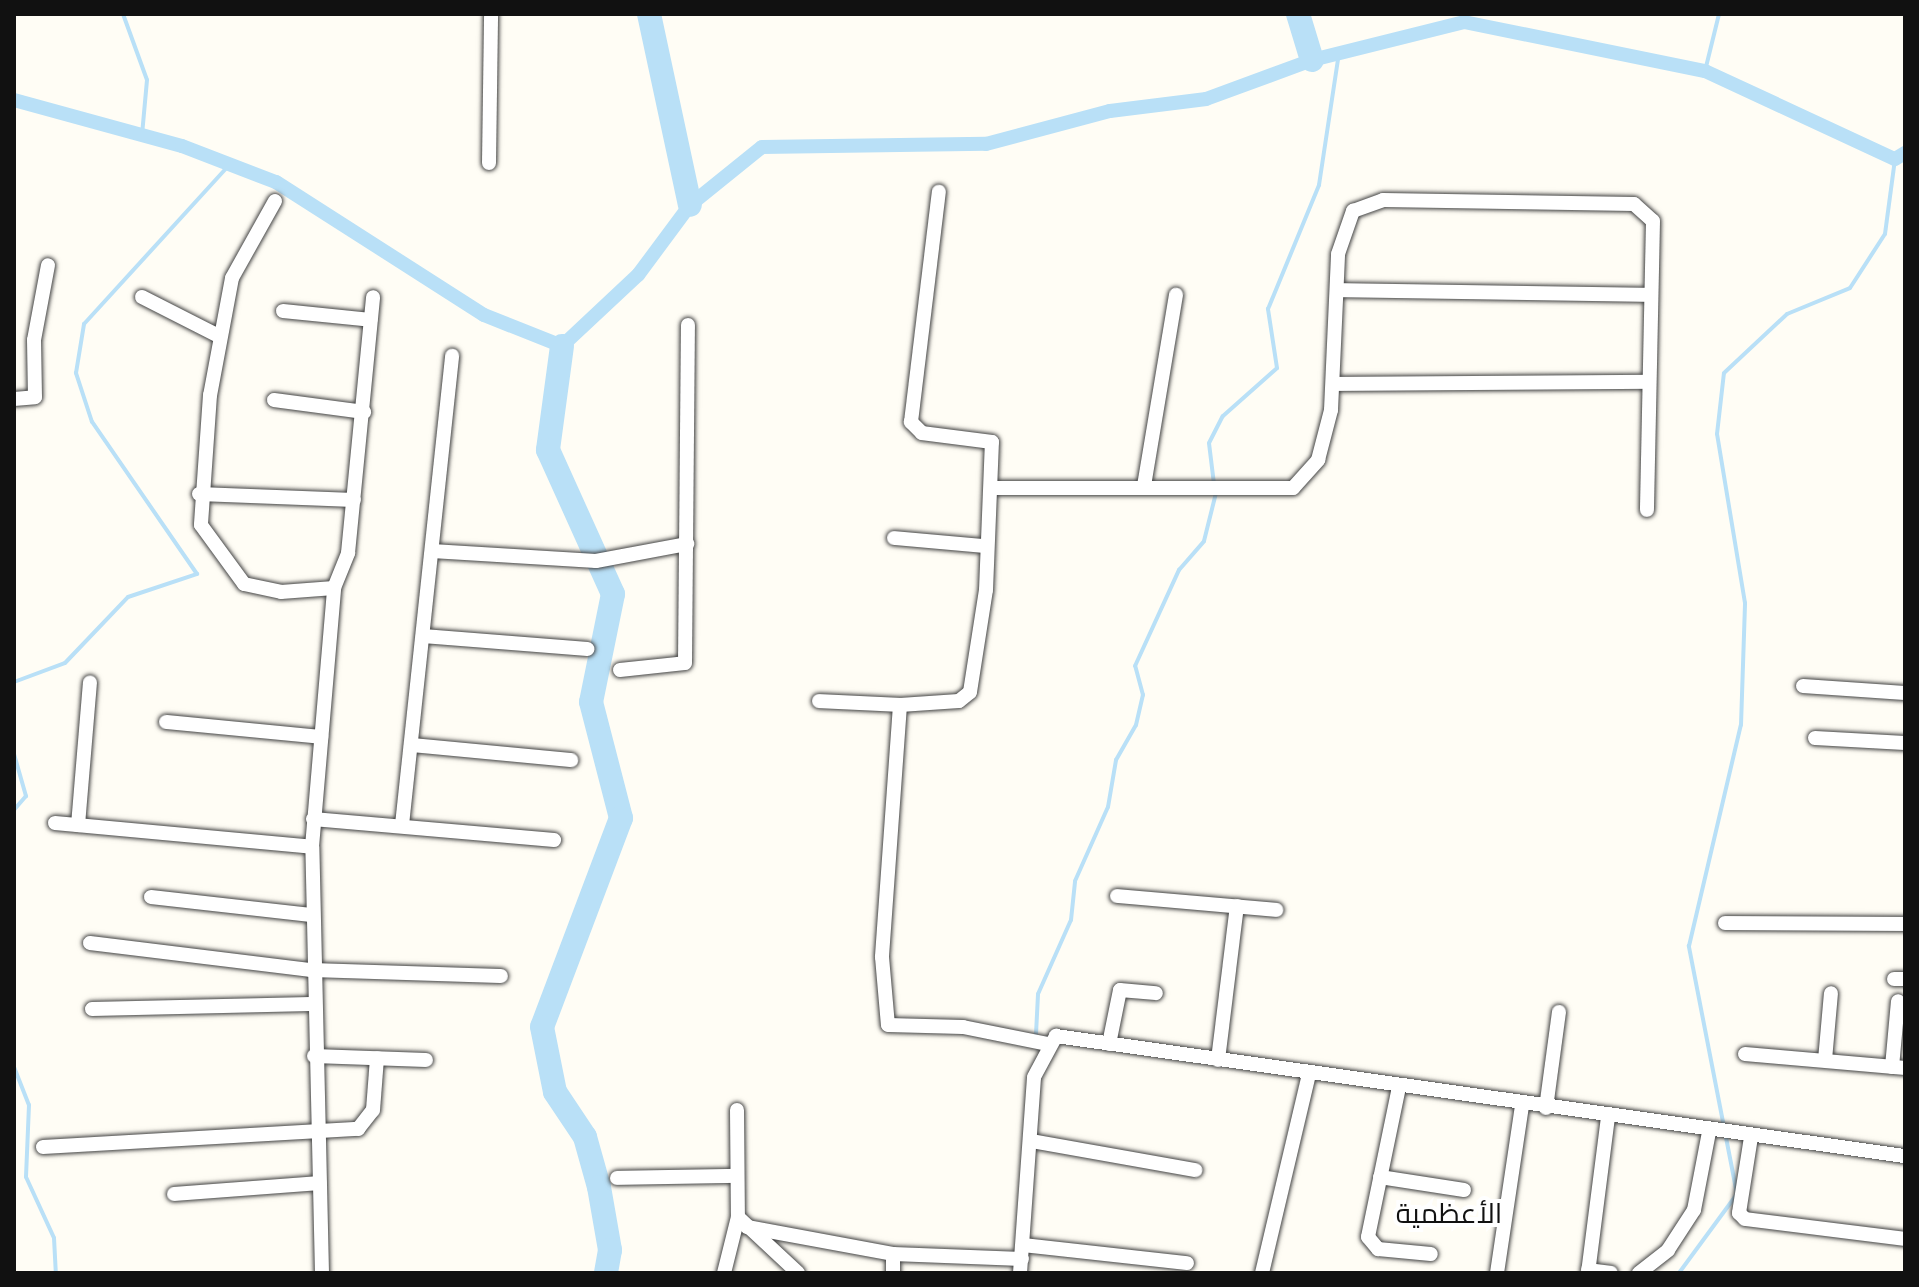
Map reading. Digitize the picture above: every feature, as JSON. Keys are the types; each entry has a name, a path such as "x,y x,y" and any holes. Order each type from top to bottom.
{"street":[{"path":"489,163 491,14"},
{"path":"819,701 900,705 959,701 970,692 983,634 984,546 991,488 992,442 922,433 911,422 939,192"},
{"path":"991,488 1144,486 1285,492 1305,481 1318,460 1333,384 1342,228 1353,211 1370,202 1414,200 1634,204 1653,221 1647,510"},
{"path":"275,201 232,278 219,336 199,494 201,525 244,584 281,592 334,588"},
{"path":"14,399 35,397 34,340 48,265"},
{"path":"1337,290 1651,295"},
{"path":"1144,486 1176,295"},
{"path":"142,297 219,336"},
{"path":"322,1273 311,1004 313,819 334,588 348,553 373,297"},
{"path":"283,311 371,320"},
{"path":"620,670 685,663 688,325"},
{"path":"402,825 452,356"},
{"path":"1333,384 1649,382"},
{"path":"274,400 364,412"},
{"path":"199,494 354,500"},
{"path":"894,538 984,546"},
{"path":"432,551 596,561 687,544"},
{"path":"423,636 587,649"},
{"path":"78,825 90,683"},
{"path":"1803,686 1905,693"},
{"path":"900,705 882,957 888,1025 963,1027 1048,1044"},
{"path":"166,722 321,737"},
{"path":"1815,738 1905,743"},
{"path":"411,745 571,760"},
{"path":"313,819 554,840"},
{"path":"55,823 312,847"},
{"path":"1117,896 1276,910"},
{"path":"151,897 311,915"},
{"path":"1218,1060 1237,906"},
{"path":"1725,923 1905,924"},
{"path":"90,943 311,970 501,976"},
{"path":"1109,1044 1120,990 1156,993"},
{"path":"1825,1060 1831,993"},
{"path":"1745,1054 1899,1067 1898,1001"},
{"path":"92,1009 311,1004"},
{"path":"1546,1108 1559,1012"},
{"path":"1022,1259 1034,1077 1048,1044 1056,1036 1711,1132 1905,1156"},
{"path":"314,1056 426,1060"},
{"path":"43,1147 318,1135 367,1122 377,1058"},
{"path":"1262,1273 1309,1074"},
{"path":"1399,1087 1380,1177 1372,1245 1431,1254"},
{"path":"1497,1273 1522,1105"},
{"path":"724,1273 743,1222 734,1176 737,1110"},
{"path":"1608,1117 1588,1272 1611,1273"},
{"path":"1639,1273 1668,1250 1694,1210 1711,1132"},
{"path":"1748,1137 1739,1213 1745,1219 1905,1239"},
{"path":"1032,1141 1195,1170"},
{"path":"617,1178 734,1176"},
{"path":"1380,1177 1464,1190"},
{"path":"174,1194 320,1183"},
{"path":"743,1222 893,1254 1187,1263"},
{"path":"743,1222 798,1273"},
{"path":"893,1254 893,1273"}],"waterway":[{"path":"123,14 147,80 142,135"},
{"path":"649,14 690,205"},
{"path":"1298,14 1312,60"},
{"path":"1705,71 1719,14"},
{"path":"14,100 182,146 276,182 484,315 562,346 638,275 690,205 762,147 986,144 1110,111 1206,99 1312,60 1464,22 1705,71 1895,159 1905,153"},
{"path":"1214,484 1209,443 1223,416 1277,368 1268,309 1319,185 1339,53"},
{"path":"1679,1273 1737,1194 1689,946 1741,725 1745,603 1717,434 1724,373 1787,314 1850,288 1885,234 1895,159"},
{"path":"14,682 65,663 128,597 197,574 92,422 76,373 84,324 230,164"},
{"path":"562,346 548,450 613,594 591,702 621,818 542,1027 555,1092 585,1137 599,1187 610,1250 606,1273"},
{"path":"1036,1034 1038,994 1071,920 1075,881 1108,807 1116,760 1136,725 1143,695 1135,666 1179,570 1204,541 1216,493"},
{"path":"14,754 26,796 14,810"},
{"path":"14,1067 29,1105 26,1177 54,1238 56,1273"}],"district":[{"name":"الأعظمية","path":"1449,1213"}]}
